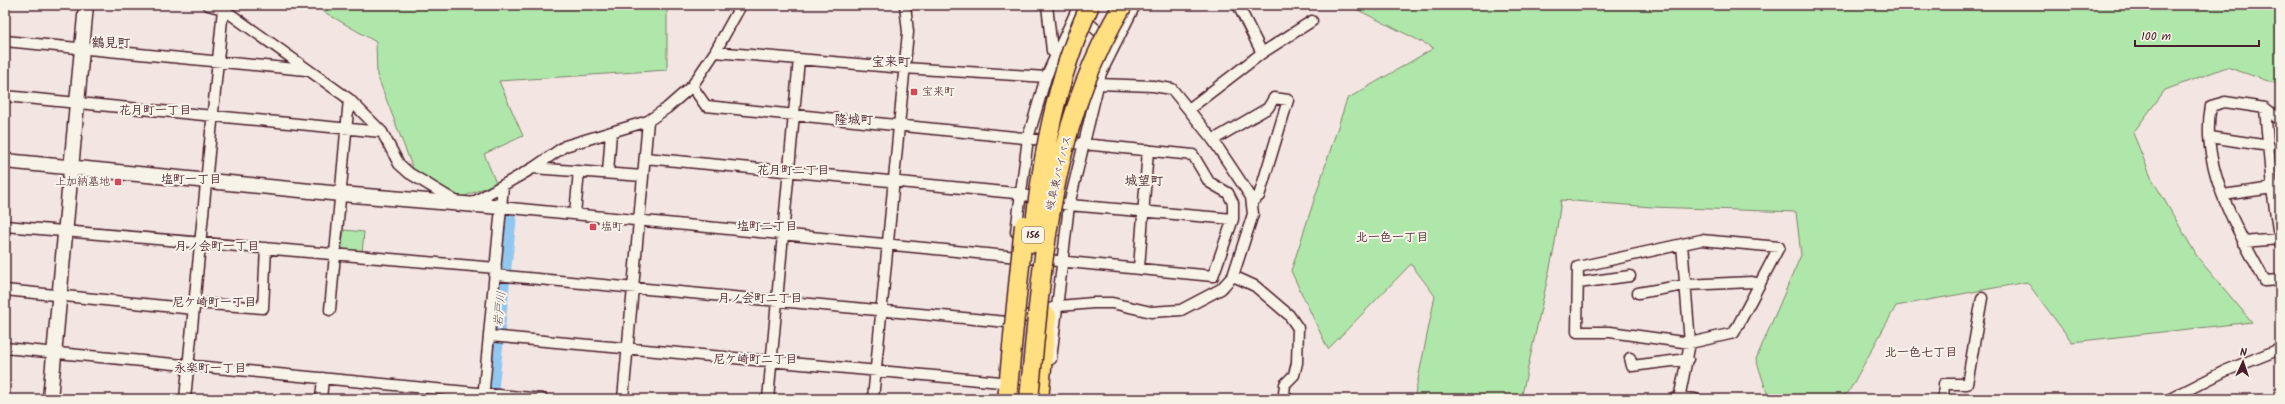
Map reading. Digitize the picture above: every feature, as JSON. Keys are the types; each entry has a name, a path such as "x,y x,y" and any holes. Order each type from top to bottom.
{"highway":[{"name":"岐阜東バイパス","path":"1029,399 1048,216 1057,173 1075,110 1092,67 1123,5"},
{"name":"岐阜東バイパス","path":"1018,399 1038,192 1051,120 1082,7"},
{"name":"156","path":"1007,399 1010,324 1030,185 1049,99 1055,80 1064,74"},
{"name":"156","path":"1039,399 1053,311 1066,163 1076,124 1075,110"}],"street":[{"path":"50,399 86,5"},
{"path":"208,5 221,7 349,99 382,132 399,164 409,173 464,204"},
{"path":"464,204 503,186 565,146 648,121 667,108 692,86 715,52 741,5"},
{"path":"873,399 908,32 904,5"},
{"path":"1047,5 1052,51 1056,55"},
{"path":"1046,399 1053,311 1063,261 1069,204 1101,73 1135,5"},
{"path":"1238,5 1262,53"},
{"path":"185,399 221,7"},
{"path":"1000,399 1001,382 1010,324 1014,256 1020,194 1028,138 1046,77 1082,7 1114,45"},
{"path":"1189,108 1262,53 1312,22"},
{"path":"5,41 217,60 308,70"},
{"path":"715,52 904,68 1046,77"},
{"path":"768,399 798,58"},
{"path":"5,226 335,254 534,279 882,310 1010,324 1053,311 1112,303 1151,312 1181,310 1221,289 1233,276 1253,214 1253,201 1213,140 1189,108 1172,89 1153,86 1098,84"},
{"path":"5,161 71,166 341,194 639,220 1213,276 1232,219 1233,203 1228,194 1209,182 1193,154 898,127 706,106 692,86"},
{"path":"5,96 212,117 382,132"},
{"path":"1213,140 1268,108 1274,98 1288,100 1259,196 1253,201"},
{"path":"330,310 349,99"},
{"path":"2280,120 2265,108 2225,102 2211,106 2210,137 2218,181 2223,195 2243,242 2265,281 2280,280"},
{"path":"2265,108 2269,146 2276,188 2280,243"},
{"path":"623,399 648,121"},
{"path":"608,173 611,132"},
{"path":"2210,137 2269,146"},
{"path":"1138,268 1144,212 1148,150"},
{"path":"644,158 1020,194 1069,204 1232,219"},
{"path":"533,168 643,176"},
{"path":"575,214 579,171"},
{"path":"483,395 490,336 503,186"},
{"path":"2223,195 2276,188"},
{"path":"2243,242 2280,239"},
{"path":"1701,240 1779,247 1734,333 1690,343 1610,332 1577,332 1578,283 1578,267 1701,240"},
{"path":"1682,244 1690,343 1688,359 1677,398 1695,399"},
{"path":"5,290 60,296 194,306 263,308 266,248"},
{"path":"1233,276 1255,286 1289,315 1298,328 1297,363 1294,375 1285,384 1284,394 1288,399"},
{"path":"1578,283 1630,276"},
{"path":"1638,292 1685,285 1752,282 1760,284"},
{"path":"1943,399 1944,384 1967,384 1982,298"},
{"path":"490,336 1001,382"},
{"path":"5,348 323,378 483,395 542,399"},
{"path":"2170,399 2225,371 2280,349"},
{"path":"1630,358 1632,366 1688,359"},
{"path":"321,399 323,378"}],"green space":[{"path":"312,5 667,5 667,70 499,81 523,136 484,154 496,183 458,199 413,169 377,75 376,42"},
{"path":"1348,5 2280,5 2280,85 2227,67 2165,90 2133,133 2151,177 2198,258 2252,322 2072,342 2027,282 1896,306 1848,393 1835,399 1769,399 1756,359 1801,255 1796,212 1652,207 1561,200 1554,249 1521,399 1414,399 1435,296 1411,264 1328,349 1291,271 1347,99 1434,48"},
{"path":"344,230 364,232 362,254 341,252"}],"waterway":[{"name":"岩戸川","path":"490,399 509,220"}],"place":[{"name":"宝来町","path":"914,92"},
{"name":"上加納墓地","path":"118,182"},
{"name":"塩町","path":"593,227"}],"district":[{"name":"鶴見町","path":"111,43"},
{"name":"宝来町","path":"891,62"},
{"name":"花月町一丁目","path":"155,110"},
{"name":"隆城町","path":"854,120"},
{"name":"花月町二丁目","path":"793,170"},
{"name":"塩町一丁目","path":"191,179"},
{"name":"城望町","path":"1144,181"},
{"name":"塩町二丁目","path":"767,226"},
{"name":"北一色一丁目","path":"1392,237"},
{"name":"月ノ会町一丁目","path":"217,246"},
{"name":"月ノ会町二丁目","path":"760,298"},
{"name":"尼ケ崎町一丁目","path":"214,302"},
{"name":"北一色七丁目","path":"1921,352"},
{"name":"尼ケ崎町二丁目","path":"755,359"},
{"name":"永楽町一丁目","path":"210,368"}]}
